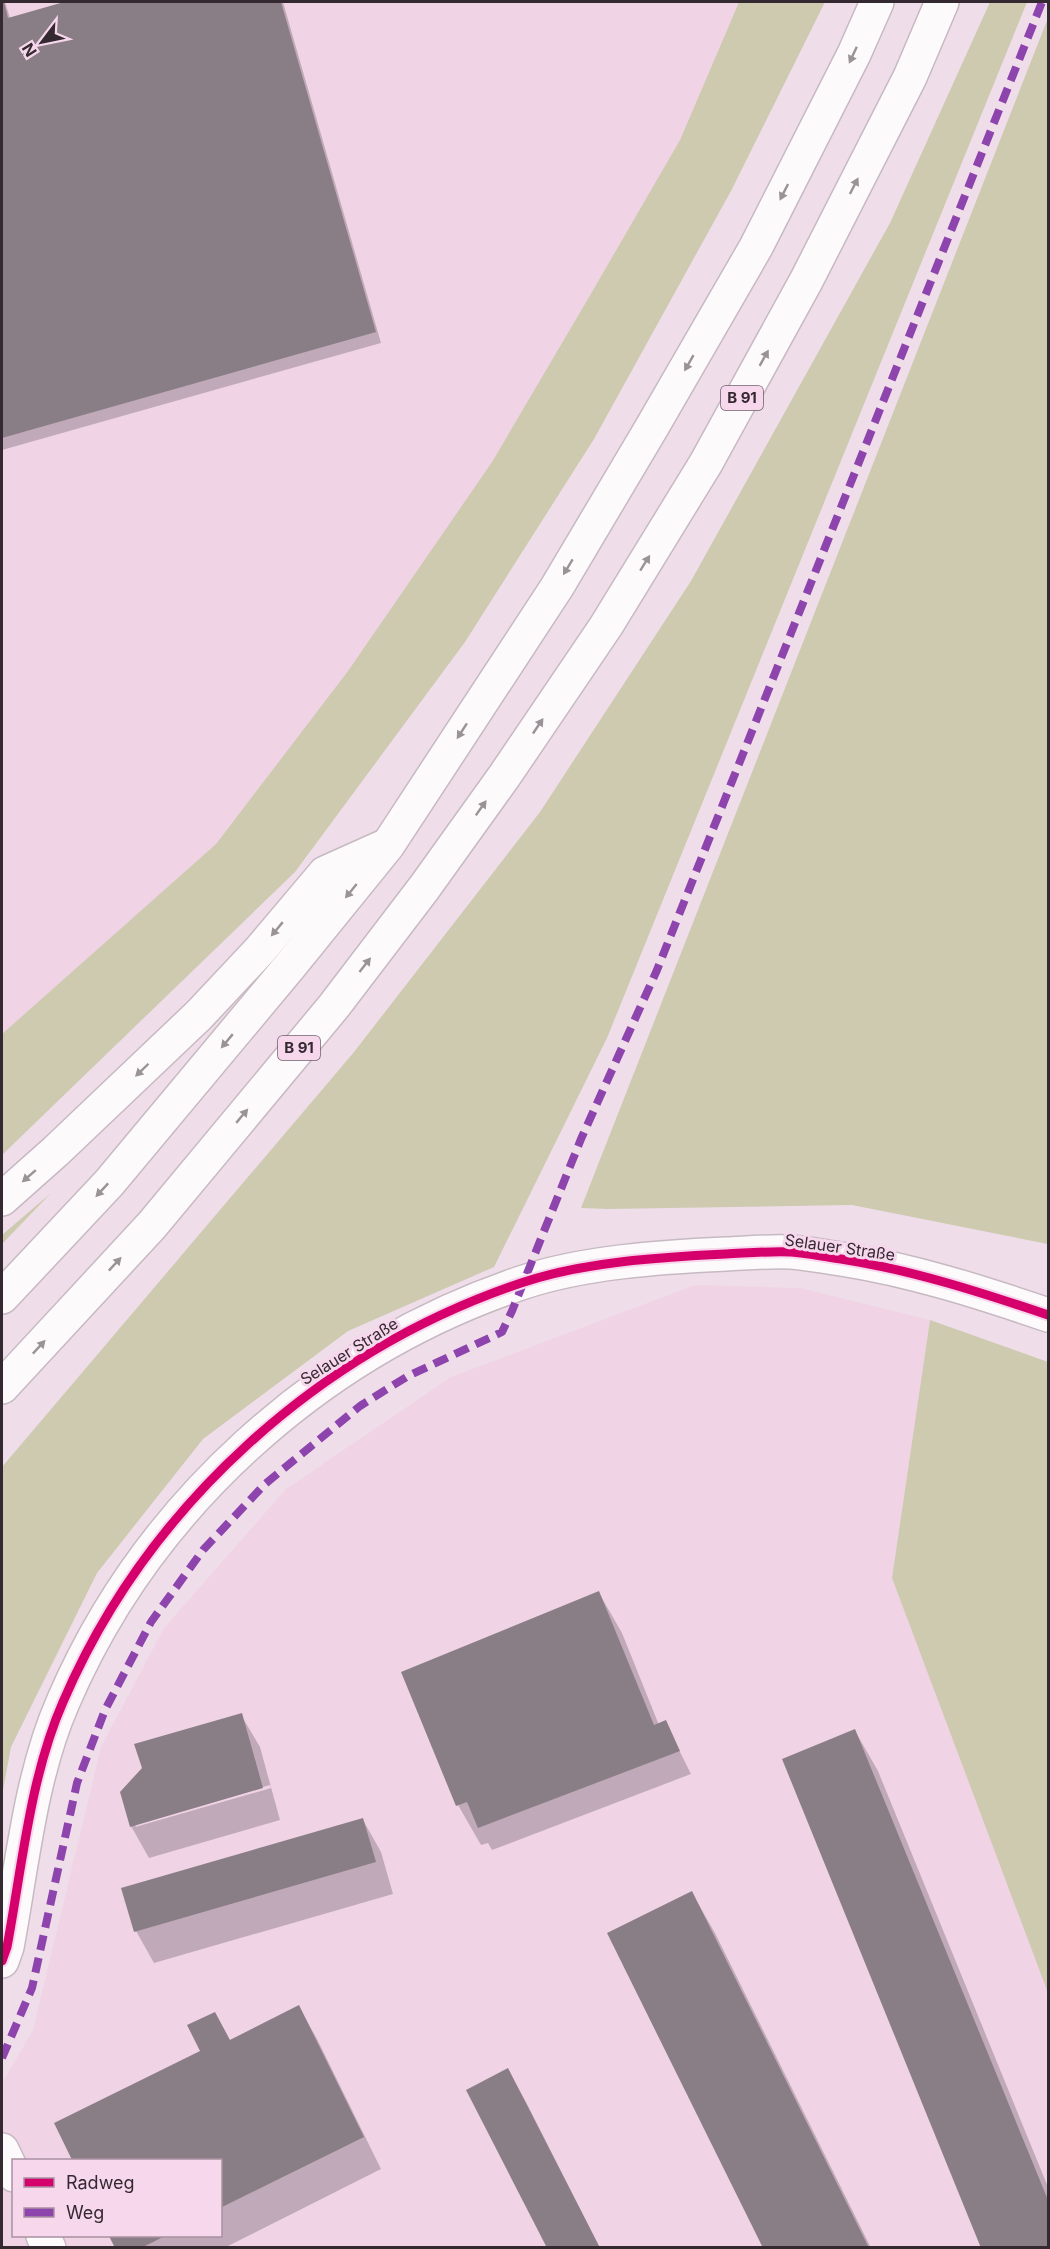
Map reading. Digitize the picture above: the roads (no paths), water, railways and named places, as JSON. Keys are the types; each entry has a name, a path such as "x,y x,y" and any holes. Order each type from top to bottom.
{"main road":[{"path":"2,1297 109,1183 388,845 557,587 756,247 854,54 877,2"},
{"name":"B 91","path":"2,1387 152,1225 334,1006 424,888 606,626 706,463 806,281 910,77 942,2"},
{"path":"2,1199 65,1143 199,1016 326,873 388,845"},
{"name":"Selauer Straße","path":"2,1961 7,1947 38,1775 61,1705 84,1657 115,1602 182,1512 226,1465 285,1411 336,1373 448,1311 523,1282 587,1268 670,1256 793,1252 921,1274 1048,1315"},
{"path":"2,2150 12,2171"}]}
